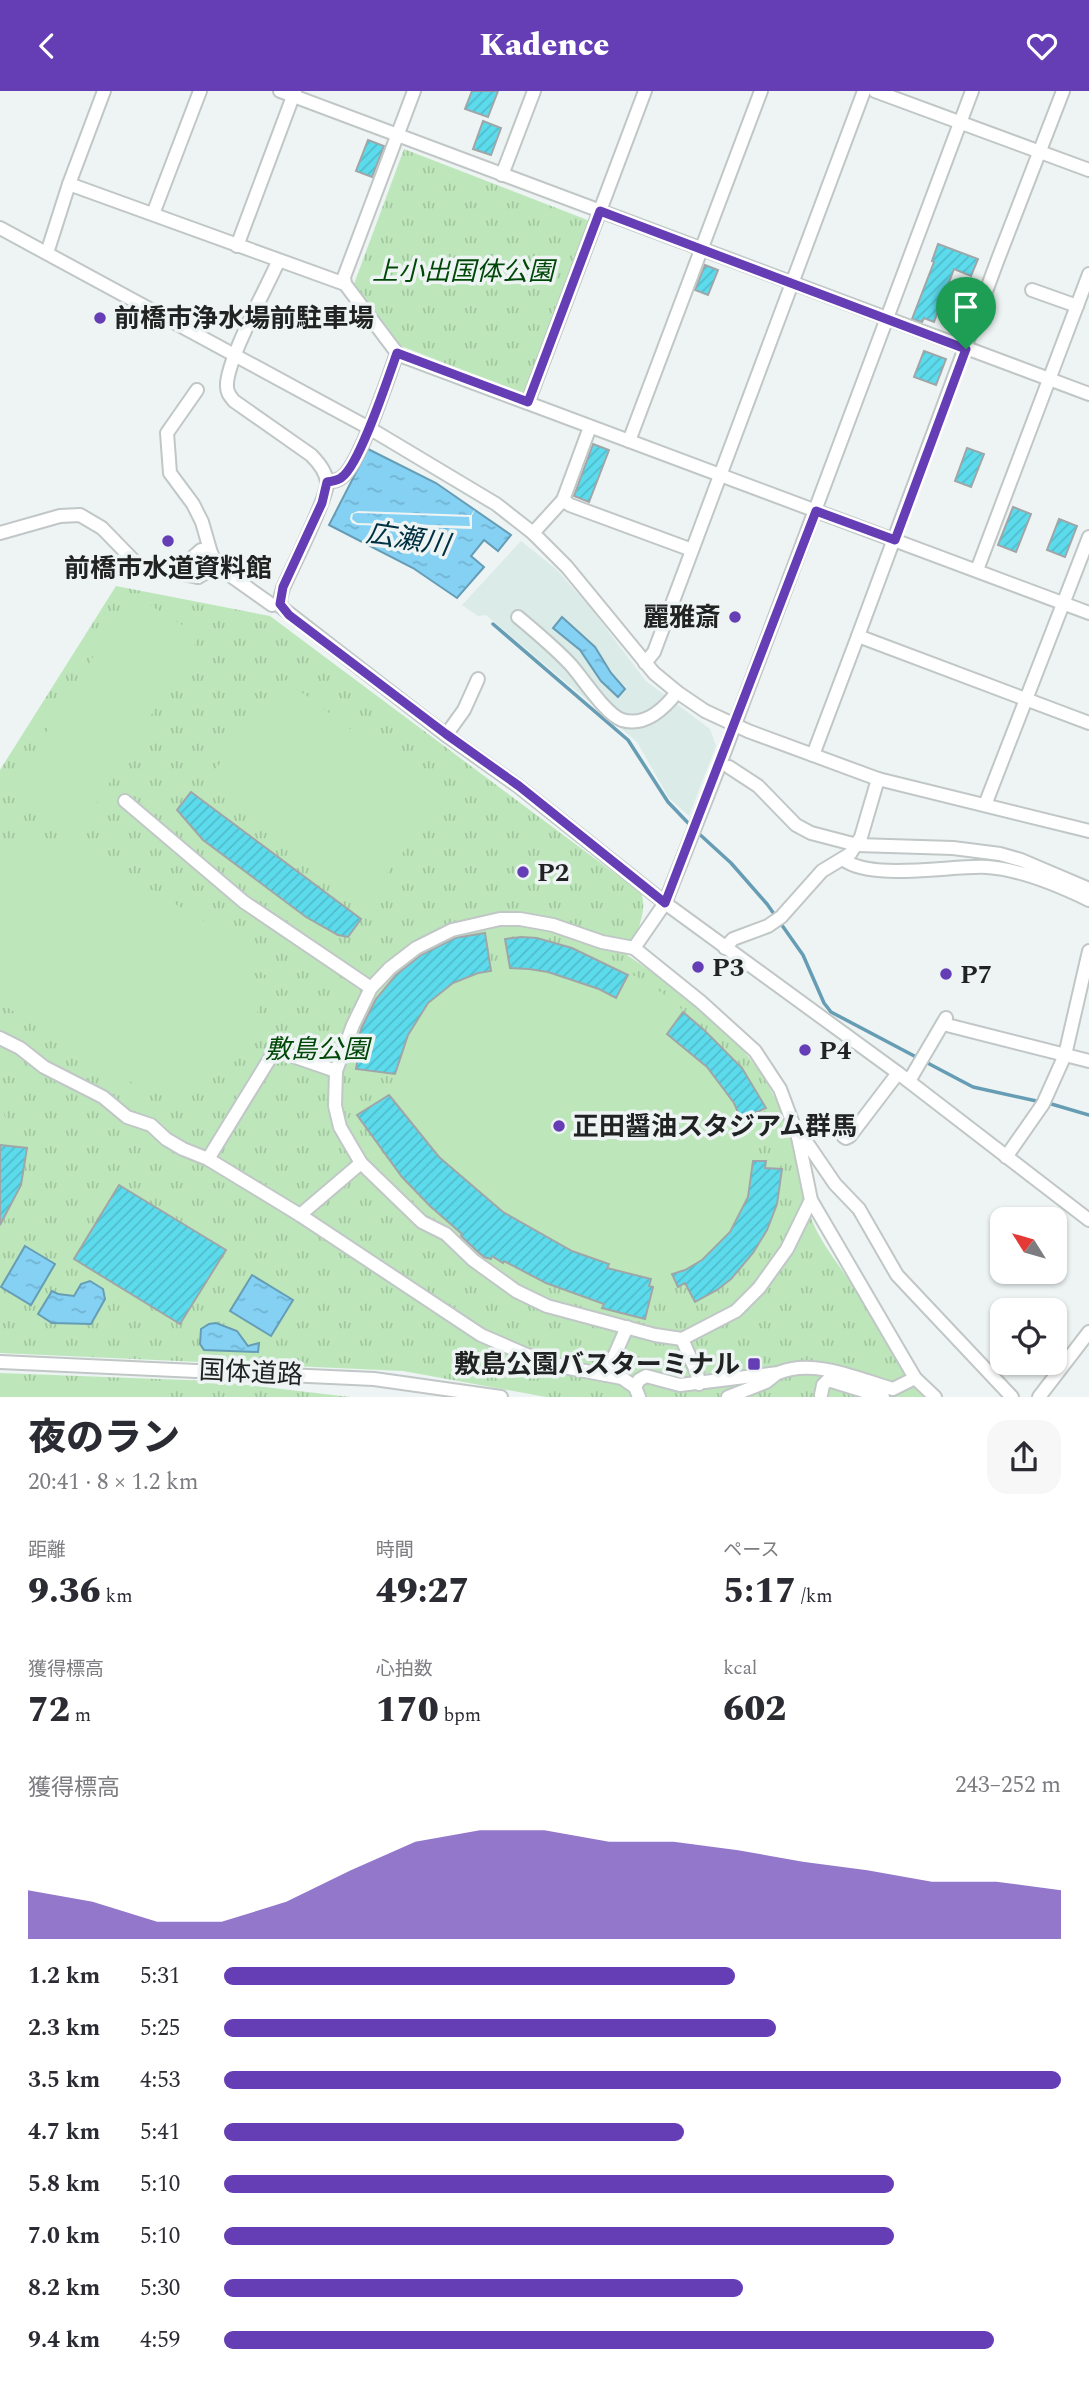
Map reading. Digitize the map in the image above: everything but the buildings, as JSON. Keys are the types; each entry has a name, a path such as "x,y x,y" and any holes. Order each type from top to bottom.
{"street":[{"path":"47,253 69,184 104,91"},
{"path":"153,214 200,91"},
{"path":"280,91 294,93 502,175 1089,394"},
{"path":"414,91 344,277 345,284 397,353 1089,613"},
{"path":"502,175 534,91"},
{"path":"528,402 645,91"},
{"path":"629,441 761,91"},
{"path":"645,663 654,652 864,91"},
{"path":"875,91 1089,170"},
{"path":"634,948 665,903 701,813 972,91"},
{"path":"813,755 1063,91"},
{"path":"237,246 294,93"},
{"path":"69,184 278,262 345,284"},
{"path":"0,228 369,428 482,495 533,533 567,567 645,663 677,692 705,711 734,725 878,779 1089,831"},
{"path":"278,262 234,356 227,379 229,395 311,455 321,466 327,482 322,503 283,587 281,607 446,734 519,786 665,903 909,1081 1089,1220"},
{"path":"977,570 1089,274"},
{"path":"1032,290 1077,306"},
{"path":"327,482 341,479 345,475 361,447 397,353"},
{"path":"197,390 167,433 170,473 193,503 217,566 272,605"},
{"path":"533,533 563,500 590,427"},
{"path":"563,500 570,505 692,550"},
{"path":"0,533 73,514 95,523 139,566 198,577 217,566"},
{"path":"985,805 1089,537"},
{"path":"198,577 189,567 192,558 201,550 211,553"},
{"path":"518,617 569,663 618,718 629,721 656,714 677,692"},
{"path":"858,636 1089,723"},
{"path":"446,734 464,710 478,678"},
{"path":"729,767 758,786 796,825 811,833 857,845 953,848 1000,854 1021,860 1089,889"},
{"path":"725,948 733,939 781,915 822,871 844,860 857,845 878,779"},
{"path":"125,801 244,902 371,988"},
{"path":"844,860 853,865 894,870 926,871 960,867 1004,870 1089,900"},
{"path":"811,1200 787,1249 759,1288 736,1311 682,1339 655,1335 547,1306 516,1291 473,1260 446,1234 422,1222 361,1163 340,1127 335,1107 336,1071 353,1025 371,988 390,968 416,948 452,930 500,919 520,919 553,925 602,942 634,948 701,1002 755,1051 779,1089 798,1137 811,1200 915,1378 935,1397"},
{"path":"1006,1157 1043,1104 1065,1055 1089,951"},
{"path":"909,1081 944,1021 1089,1061"},
{"path":"0,1038 20,1048 44,1066 103,1097 127,1117 151,1125 166,1139 208,1159 300,1215 481,1335 527,1355 569,1368 622,1378 637,1392"},
{"path":"208,1159 275,1050 336,1071"},
{"path":"843,1136 850,1136 898,1073"},
{"path":"798,1137 807,1143 835,1184 859,1209 897,1275 1012,1397"},
{"path":"300,1215 361,1163"},
{"path":"606,1375 626,1327"},
{"path":"1039,1397 1089,1332"},
{"path":"682,1339 699,1384"},
{"name":"国体道路","path":"0,1362 374,1379 501,1397"},
{"path":"728,1397 766,1382 786,1369 821,1368 887,1394"},
{"path":"818,1394 821,1368"},
{"path":"680,1385 778,1373"},
{"path":"637,1392 639,1380 646,1376 689,1388 693,1397"},
{"path":"818,1394 828,1380 887,1394 915,1378"}],"shaded area":[{"path":"521,541 556,569 589,606 646,681 710,729 716,746 689,816 669,798 637,742 486,615 478,616 462,605"}],"green space":[{"name":"上小出国体公園","path":"404,149 590,221 527,395 401,346 354,284"},
{"name":"敷島公園","path":"116,586 270,616 641,893 642,916 627,955 675,989 720,1026 758,1069 785,1121 815,1227 926,1397 546,1397 403,1371 0,1353 0,770"},
{"path":"132,594 200,636 79,832 11,789"},
{"path":"284,679 443,799 366,901 206,782"},
{"path":"36,838 62,840 79,846 273,963 267,976 251,966 257,988 258,1009 254,1029 246,1047 234,1063 218,1075 198,1084 176,1088 173,1093 152,1090 131,1082 0,1003 0,850"},
{"name":"正田醤油スタジアム群馬","path":"474,930 476,936 485,933 491,971 510,968 505,939 522,938 569,947 628,975 636,976 677,1003 683,1012 726,1051 751,1081 766,1108 751,1115 753,1160 766,1161 766,1168 782,1169 779,1191 774,1211 756,1247 730,1278 714,1291 695,1302 685,1284 678,1287 672,1274 651,1279 649,1286 653,1287 645,1319 602,1308 603,1304 546,1283 493,1257 491,1259 485,1256 482,1260 476,1256 478,1252 460,1237 462,1234 405,1178 357,1115 389,1095 395,1075 356,1069 358,1057 369,1058 371,1051 356,1045 374,1004 386,987 415,959"},
{"path":"0,1105 8,1123 14,1122 18,1142 27,1142 27,1152 10,1219 4,1218 0,1224"},
{"path":"0,1373 212,1381 350,1397 0,1397"},
{"path":"0,1384 144,1390 143,1397 0,1397"}],"water":[{"name":"広瀬川","path":"368,449 436,483 511,535 498,551 484,540 471,556 484,567 457,598 413,568 329,525"},
{"path":"562,617 595,647 625,689 618,697 601,681 580,650 553,628"},
{"path":"25,1246 55,1264 31,1305 1,1287"},
{"path":"252,1275 293,1300 271,1336 230,1311"},
{"path":"90,1281 103,1289 105,1299 91,1324 52,1323 38,1314 52,1291 74,1296 81,1284"},
{"path":"216,1323 237,1331 248,1346 259,1343 258,1352 204,1350 200,1344 201,1329"}],"pier":[{"path":"475,509 472,529 357,525 350,519 351,514 358,511 471,515","holes":["357,513 469,517 470,526 357,523 352,519 353,514"]}],"waterway":[{"path":"493,624 628,740 668,802 691,826"},
{"path":"696,831 731,863 767,904 803,955 824,1003 831,1012 973,1087 1041,1102"},
{"path":"1048,1103 1089,1115"}],"place":[{"name":"前橋市浄水場前駐車場","path":"100,318"},
{"name":"前橋市水道資料館","path":"168,541"},
{"name":"麗雅斎","path":"735,617"},
{"name":"P2","path":"523,872"},
{"name":"P3","path":"698,967"},
{"name":"P7","path":"946,974"},
{"name":"P4","path":"805,1050"},
{"name":"正田醤油スタジアム群馬","path":"559,1126"},
{"name":"敷島公園バスターミナル","path":"754,1364"}],"route":[{"path":"600,211 966,349 895,540 816,511 665,903 519,786 446,734 281,607 283,587 322,503 327,482 341,479 345,475 361,447 397,353 528,402 600,211"}]}
